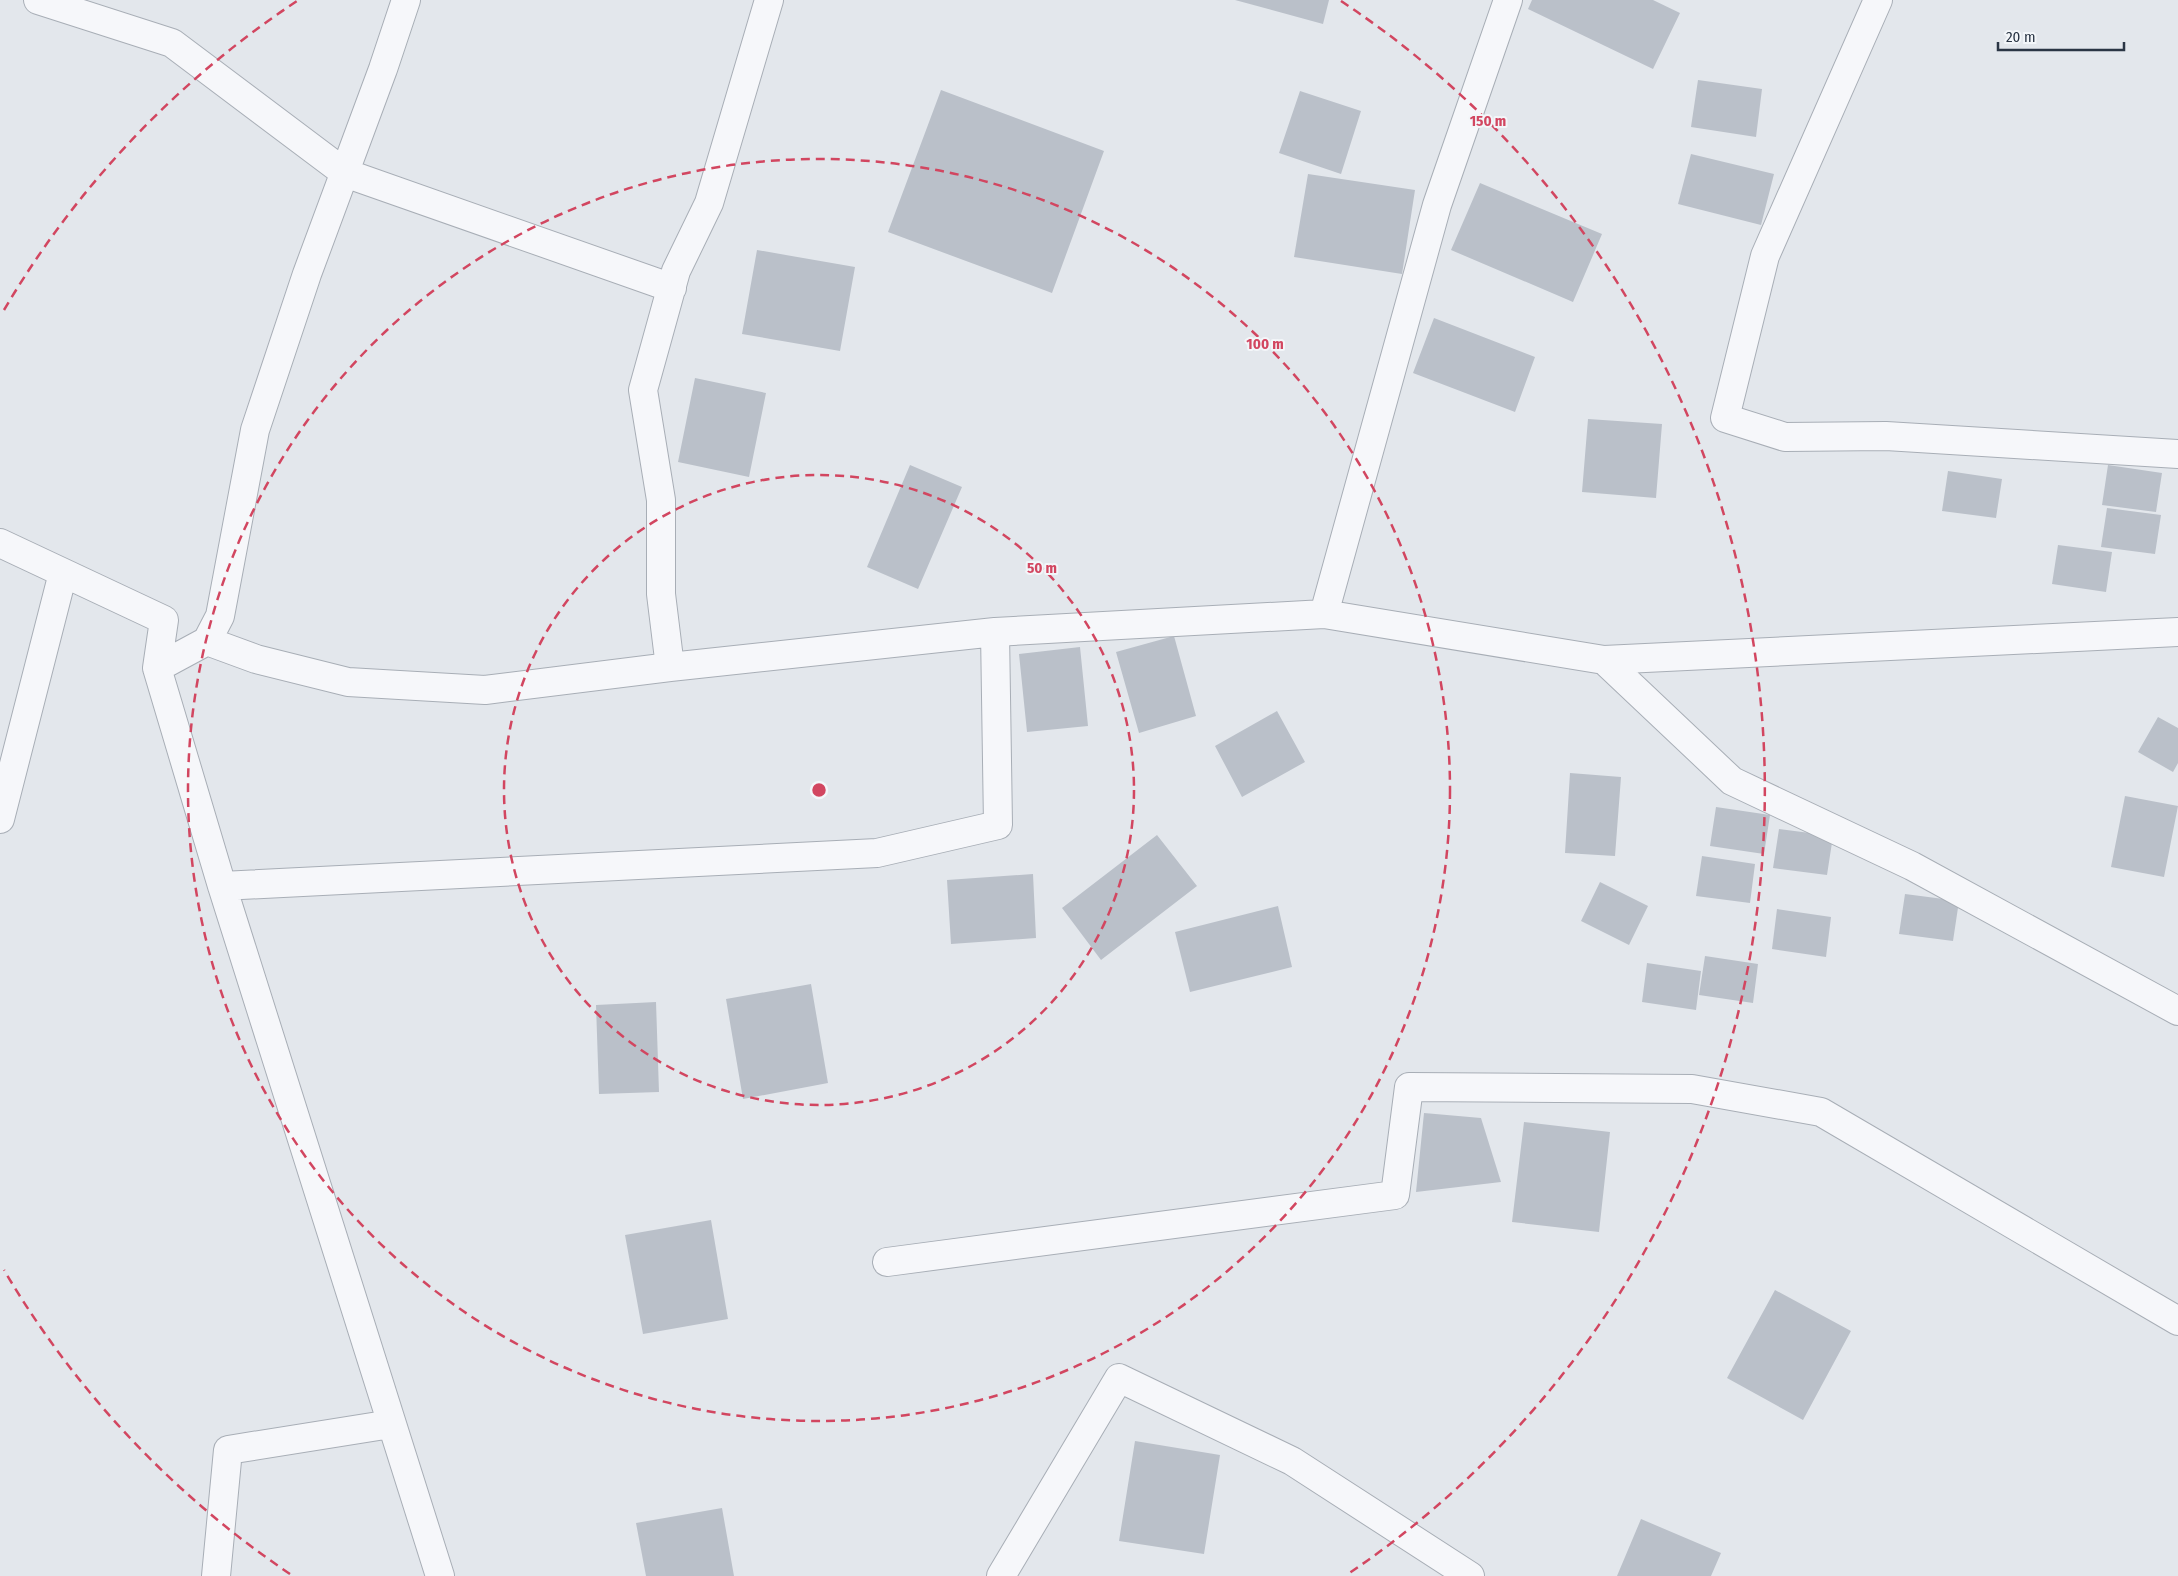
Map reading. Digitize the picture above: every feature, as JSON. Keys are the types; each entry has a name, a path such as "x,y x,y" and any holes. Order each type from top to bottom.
{"street":[{"path":"38,0 172,43 345,173 672,288"},
{"path":"157,668 207,641 220,616 255,430 307,274 384,69 406,0"},
{"path":"670,667 661,594 661,500 644,390 676,272 709,204 769,0"},
{"path":"1324,614 1437,205 1508,0"},
{"path":"1878,0 1765,256 1725,418 1786,437 1886,436 2178,454"},
{"path":"0,543 164,620 157,668 222,886 440,1576"},
{"path":"0,819 63,573"},
{"path":"207,641 256,660 348,682 485,690 670,667 994,632 1324,614 1604,660 2178,632"},
{"path":"222,886 877,853 998,826 994,632"},
{"path":"1604,660 1732,781 1912,866 2178,1011"},
{"path":"887,1262 1395,1195 1409,1087 1692,1089 1821,1112 2178,1321"},
{"path":"1001,1576 1119,1378 1292,1461 1470,1576"},
{"path":"216,1576 228,1450 391,1424"}],"building":[{"path":"1235,0 1329,0 1323,24"},
{"path":"1532,0 1653,0 1680,13 1653,69 1528,9"},
{"path":"1698,80 1762,89 1756,137 1691,127"},
{"path":"941,90 1104,151 1052,293 888,232"},
{"path":"1300,91 1361,111 1341,174 1279,153"},
{"path":"1691,154 1774,174 1761,225 1678,204"},
{"path":"1308,174 1415,190 1402,274 1294,257"},
{"path":"1480,183 1602,234 1573,302 1451,250"},
{"path":"757,250 855,267 840,351 742,334"},
{"path":"1434,318 1535,357 1515,412 1413,373"},
{"path":"695,378 766,393 749,477 678,462"},
{"path":"1588,419 1662,424 1656,498 1582,492"},
{"path":"910,465 962,487 918,589 867,567"},
{"path":"2108,465 2162,473 2156,512 2102,505"},
{"path":"1948,471 2002,479 1996,518 1942,511"},
{"path":"2107,508 2161,515 2155,554 2101,547"},
{"path":"2058,545 2112,552 2106,592 2052,584"},
{"path":"1174,636 1196,716 1139,733 1116,652"},
{"path":"1080,647 1088,726 1027,732 1019,654"},
{"path":"1277,711 1305,762 1242,797 1215,746"},
{"path":"2158,717 2178,728 2178,763 2173,772 2138,752"},
{"path":"1570,773 1621,777 1615,856 1565,853"},
{"path":"2125,796 2178,806 2164,877 2111,867"},
{"path":"1716,807 1770,815 1764,854 1710,846"},
{"path":"1779,829 1833,836 1827,875 1773,868"},
{"path":"1157,835 1197,886 1101,960 1062,908"},
{"path":"1702,856 1755,864 1750,903 1696,896"},
{"path":"1033,874 1036,938 951,944 947,880"},
{"path":"1600,882 1648,906 1629,945 1581,921"},
{"path":"1905,894 1959,901 1953,941 1899,934"},
{"path":"1278,906 1292,967 1190,992 1175,932"},
{"path":"1777,909 1831,917 1826,957 1772,949"},
{"path":"1705,956 1758,964 1753,1003 1699,995"},
{"path":"1647,963 1701,971 1696,1010 1642,1002"},
{"path":"811,984 828,1083 743,1099 726,999"},
{"path":"656,1002 659,1092 599,1094 596,1005"},
{"path":"1424,1113 1481,1118 1501,1182 1416,1192"},
{"path":"1524,1122 1610,1132 1599,1232 1512,1222"},
{"path":"711,1220 728,1319 643,1334 625,1235"},
{"path":"1775,1290 1851,1331 1803,1420 1727,1378"},
{"path":"1135,1441 1220,1455 1204,1554 1119,1541"},
{"path":"722,1508 734,1576 646,1576 636,1523"},
{"path":"1641,1519 1721,1553 1711,1576 1617,1576"}]}
